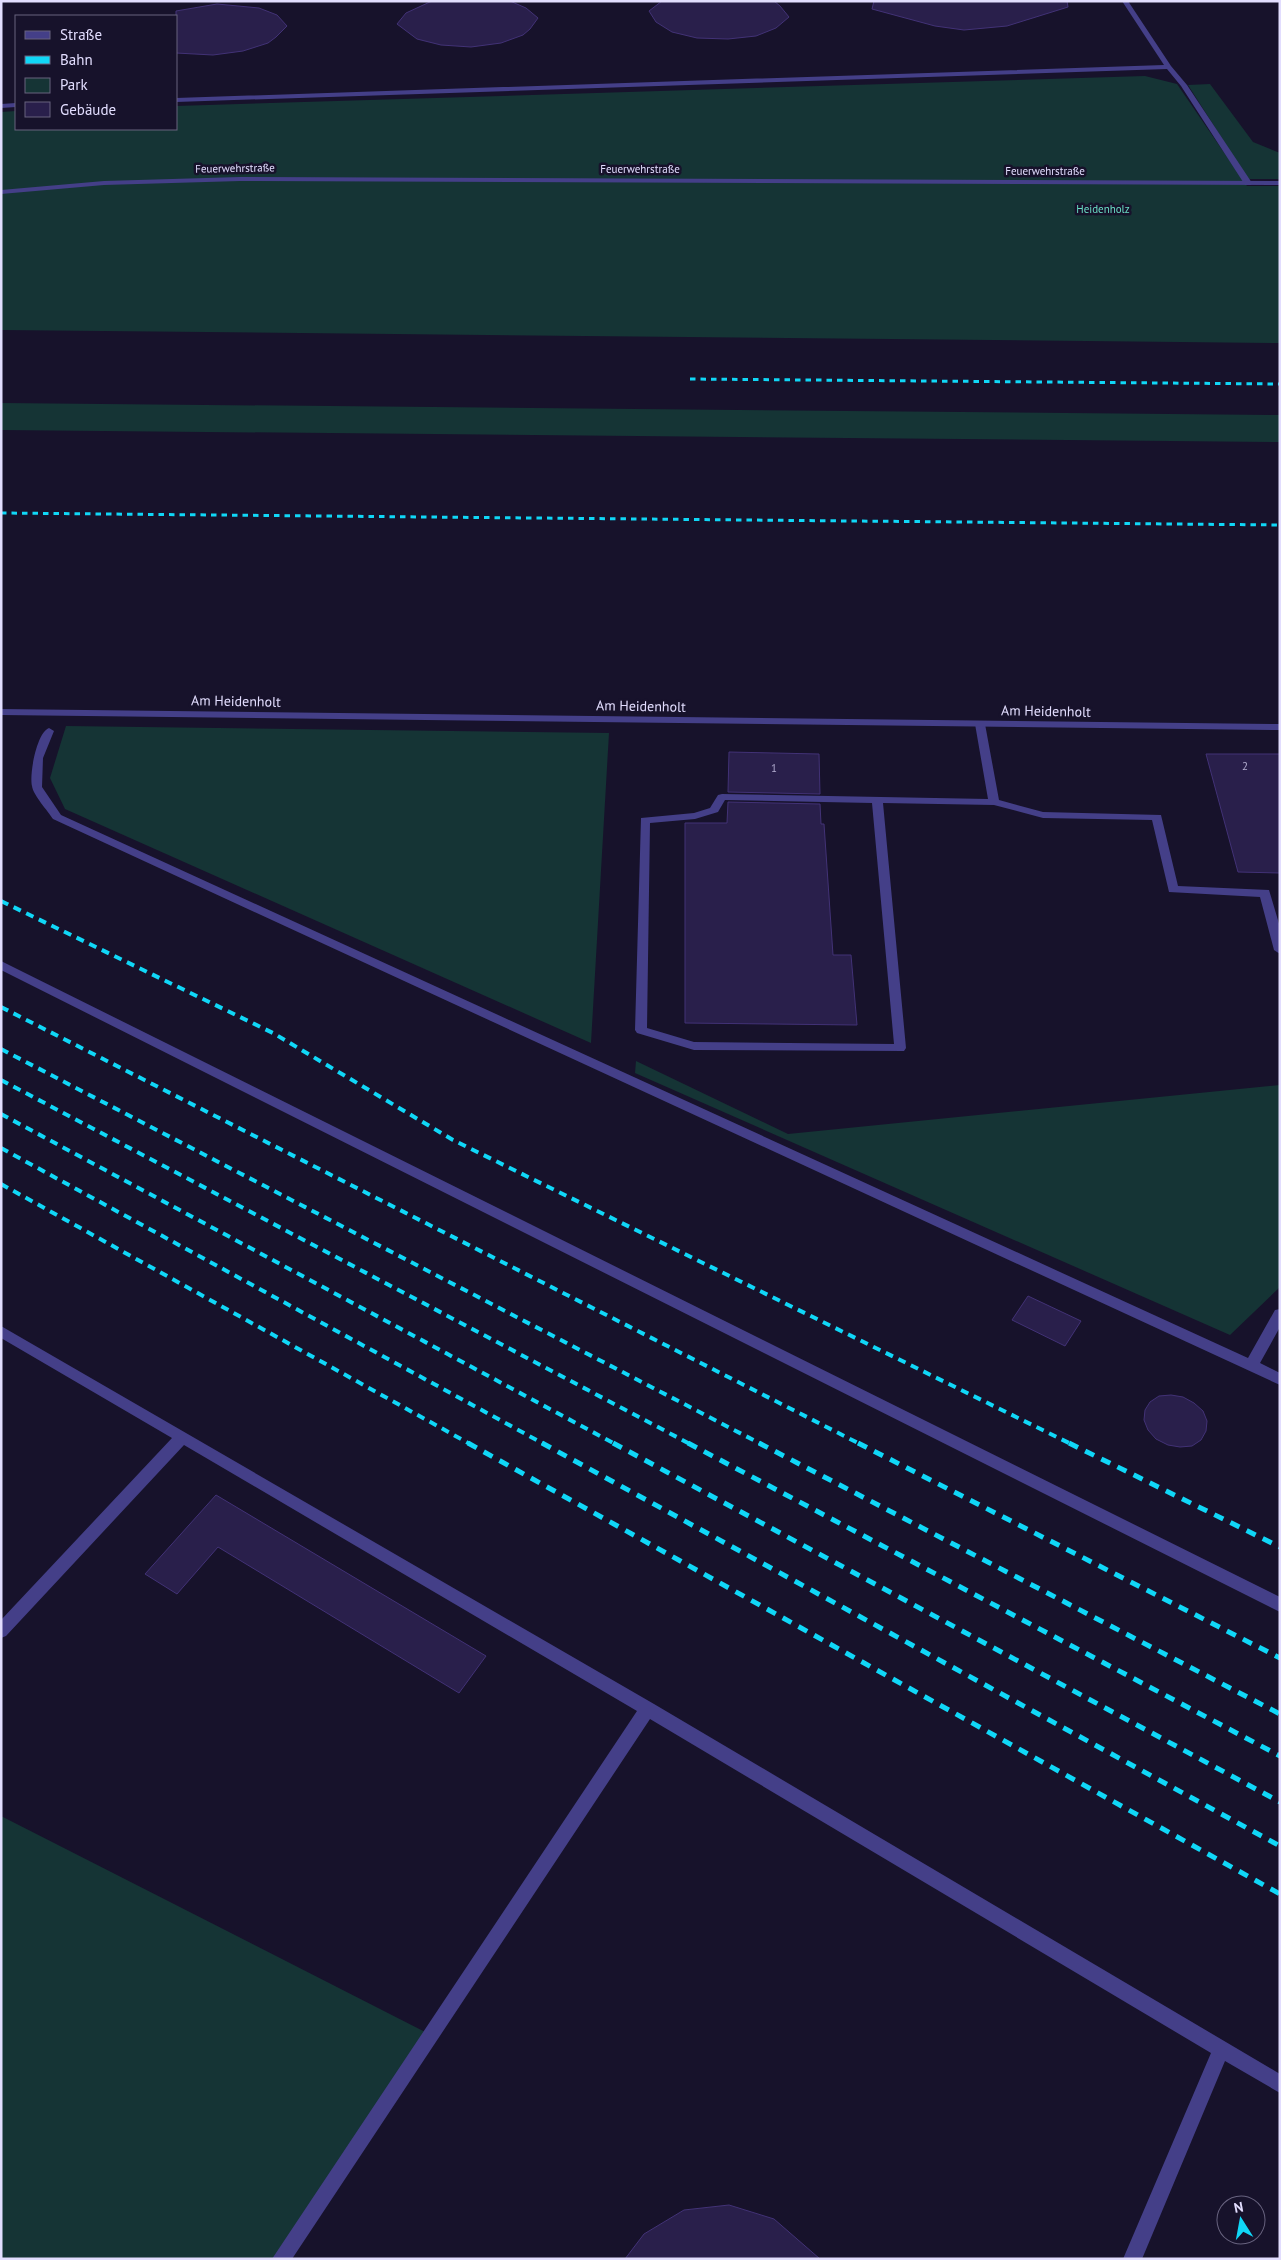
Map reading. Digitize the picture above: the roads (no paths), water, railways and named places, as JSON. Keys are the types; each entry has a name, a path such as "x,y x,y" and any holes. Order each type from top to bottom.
{"street":[{"path":"1125,1 1169,67 1184,85 1248,183"},
{"path":"178,100 1169,67"},
{"path":"1,106 15,105"},
{"name":"Feuerwehrstraße","path":"1,192 104,183 240,179 1280,183"},
{"name":"Am Heidenholt","path":"1,712 1280,727"},
{"path":"980,724 994,802"},
{"path":"49,731 38,758 37,787 57,818 1280,1379"},
{"path":"877,800 900,1048 694,1046 641,1030 645,820 695,816 714,810 722,796 994,802 1042,815 1158,817 1173,888 1265,893 1280,950"},
{"path":"1,965 1280,1605"},
{"path":"1252,1366 1280,1314"},
{"path":"1,1331 648,1709 1280,2084"},
{"path":"1,1631 182,1436"},
{"path":"281,2259 648,1709"},
{"path":"1132,2259 1221,2050"}],"railway":[{"path":"690,379 1280,384"},
{"path":"1,513 1280,525"},
{"path":"1,901 273,1033 453,1140 1071,1444"},
{"path":"1,1007 860,1444"},
{"path":"1,1049 761,1444"},
{"path":"1,1080 690,1444"},
{"path":"1,1114 615,1444"},
{"path":"1,1148 544,1444"},
{"path":"1,1184 470,1444"},
{"path":"468,1443 1280,1894"},
{"path":"542,1443 1280,1846"},
{"path":"613,1443 1280,1802"},
{"path":"688,1443 1280,1756"},
{"path":"759,1443 1280,1714"},
{"path":"858,1443 1280,1658"},
{"path":"1069,1443 1280,1547"}],"park label":[{"name":"Heidenholz","path":"1103,209"}]}
